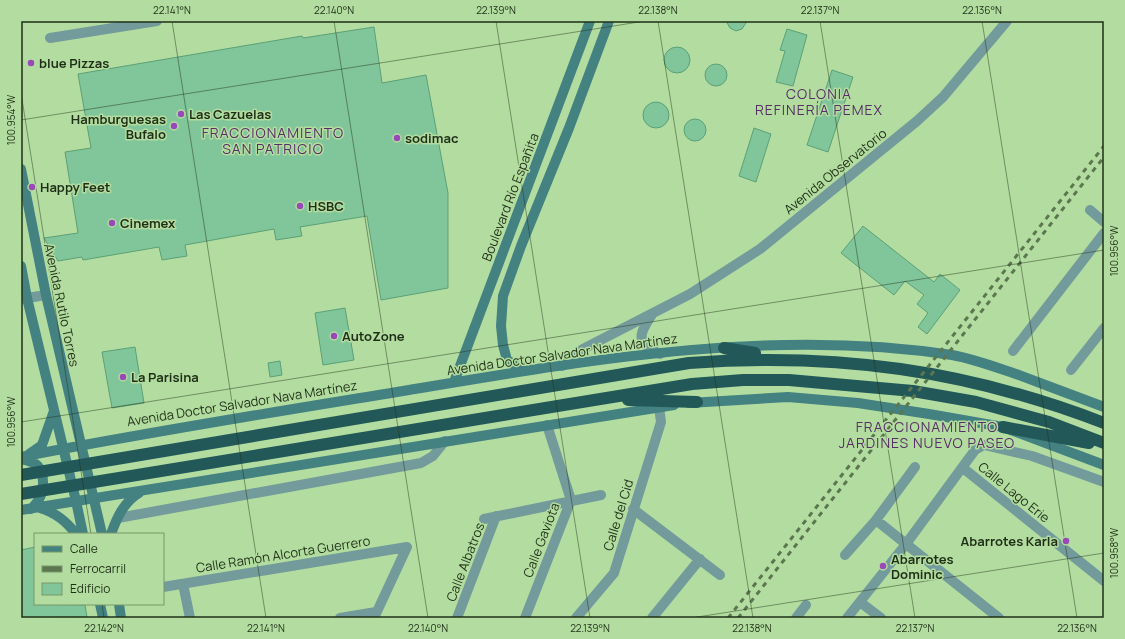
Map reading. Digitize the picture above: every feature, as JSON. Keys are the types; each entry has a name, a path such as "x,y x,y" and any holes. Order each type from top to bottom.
{"highway":[{"path":"724,348 789,359"},
{"name":"Avenida Doctor Salvador Nava Martínez","path":"21,475 689,363 741,359 789,359 863,364 923,372 980,384 1056,404 1104,423"},
{"path":"21,494 692,384 743,380 789,380 861,385 913,391 976,402 1049,422 1104,444"},
{"path":"599,399 697,402"},
{"path":"1003,427 1104,444"}],"main road":[{"name":"Boulevard Río Españita","path":"454,382 590,21"},
{"path":"524,371 507,360 503,345 501,326 504,296 521,246 569,128 609,21"},
{"name":"Avenida Rutilo Torres","path":"21,169 46,295 102,533"},
{"path":"21,266 24,299 64,449 82,533"},
{"name":"Avenida Doctor Salvador Nava Martínez","path":"23,458 80,445 183,426 524,371 660,354 792,344 912,350 956,356 984,363 1104,407"},
{"path":"30,509 659,407 697,402 788,397 858,404 968,420 1003,427 1104,465"},
{"path":"23,458 42,445 54,411"},
{"path":"23,458 38,466 42,474 43,487 40,499 30,509"},
{"path":"111,533 118,518 130,498 143,490"},
{"path":"30,509 56,514 66,522 75,533"},
{"path":"100,605 103,618"},
{"path":"119,605 122,618"}],"street":[{"path":"50,38 157,21"},
{"name":"Avenida Observatorio","path":"562,366 583,349 690,294 760,250 917,121 943,96 1007,21"},
{"path":"1090,210 1104,222"},
{"path":"1012,351 1104,233"},
{"path":"24,299 46,295"},
{"name":"Avenida Observatorio","path":"654,312 641,331 641,337 647,348 660,354"},
{"path":"1071,370 1104,328"},
{"name":"Calle del Cid","path":"576,618 614,573 661,422 659,407"},
{"name":"Calle Gaviota","path":"525,618 570,500 547,425"},
{"path":"118,518 421,463 433,456 445,441"},
{"path":"848,618 906,544 975,450 984,445 1032,456 1104,482"},
{"path":"845,555 876,520 915,467"},
{"name":"Calle Lago Erie","path":"963,468 1104,581"},
{"path":"484,519 570,500 601,496"},
{"path":"633,509 720,574"},
{"name":"Calle Albatros","path":"457,618 496,516"},
{"path":"876,520 999,618"},
{"name":"Calle Ramón Alcorta Guerrero","path":"164,587 407,547 375,615"},
{"path":"652,618 700,559"},
{"path":"184,584 190,618"},
{"path":"860,602 881,618"},
{"path":"796,618 806,605"},
{"path":"340,618 375,615"}],"building":[{"path":"726,21 747,21 742,29 736,31 730,28"},
{"path":"374,27 382,83 426,75 448,193 448,288 381,300 367,216 300,227 302,236 276,240 274,229 185,245 187,256 162,260 159,247 83,260 82,257 58,261 44,238 78,233 65,152 91,148 78,74 302,36 303,38"},
{"path":"787,29 807,35 793,86 776,82 785,51 780,50"},
{"path":"677,47 686,51 690,60 686,69 677,73 668,69 664,60 668,51"},
{"path":"716,64 720,65 726,71 726,79 720,85 716,86 712,85 706,79 705,75 706,71 712,65"},
{"path":"832,70 853,77 828,152 807,145"},
{"path":"656,102 665,106 669,115 665,124 656,128 647,124 643,115 647,106"},
{"path":"695,119 699,120 705,126 705,134 699,140 695,141 691,140 685,134 684,130 685,126 691,120"},
{"path":"754,128 771,134 756,182 739,176"},
{"path":"863,226 934,282 940,274 960,290 927,334 918,327 928,313 917,304 924,295 905,281 894,295 841,253"},
{"name":"AutoZone","path":"345,308 354,360 323,365 315,313"},
{"name":"La Parisina","path":"135,347 144,403 112,408 102,352"},
{"path":"280,361 282,375 270,377 268,363"},
{"path":"34,547 34,605 85,605 87,617 21,618 21,550"}],"railway":[{"path":"728,618 1104,146"},
{"path":"738,618 1104,157"}],"place":[{"name":"blue Pizzas","path":"31,63"},
{"name":"Las Cazuelas","path":"181,114"},
{"name":"Hamburguesas Bufalo","path":"174,126"},
{"name":"sodimac","path":"397,138"},
{"name":"Happy Feet","path":"32,187"},
{"name":"HSBC","path":"300,206"},
{"name":"Cinemex","path":"112,223"},
{"name":"AutoZone","path":"334,336"},
{"name":"La Parisina","path":"123,377"},
{"name":"Abarrotes Karla","path":"1066,541"},
{"name":"Abarrotes Dominic","path":"883,566"}],"district":[{"name":"COLONIA REFINERÍA PEMEX","path":"819,102"},
{"name":"FRACCIONAMIENTO SAN PATRICIO","path":"273,142"},
{"name":"FRACCIONAMIENTO JARDINES NUEVO PASEO","path":"927,436"}]}
